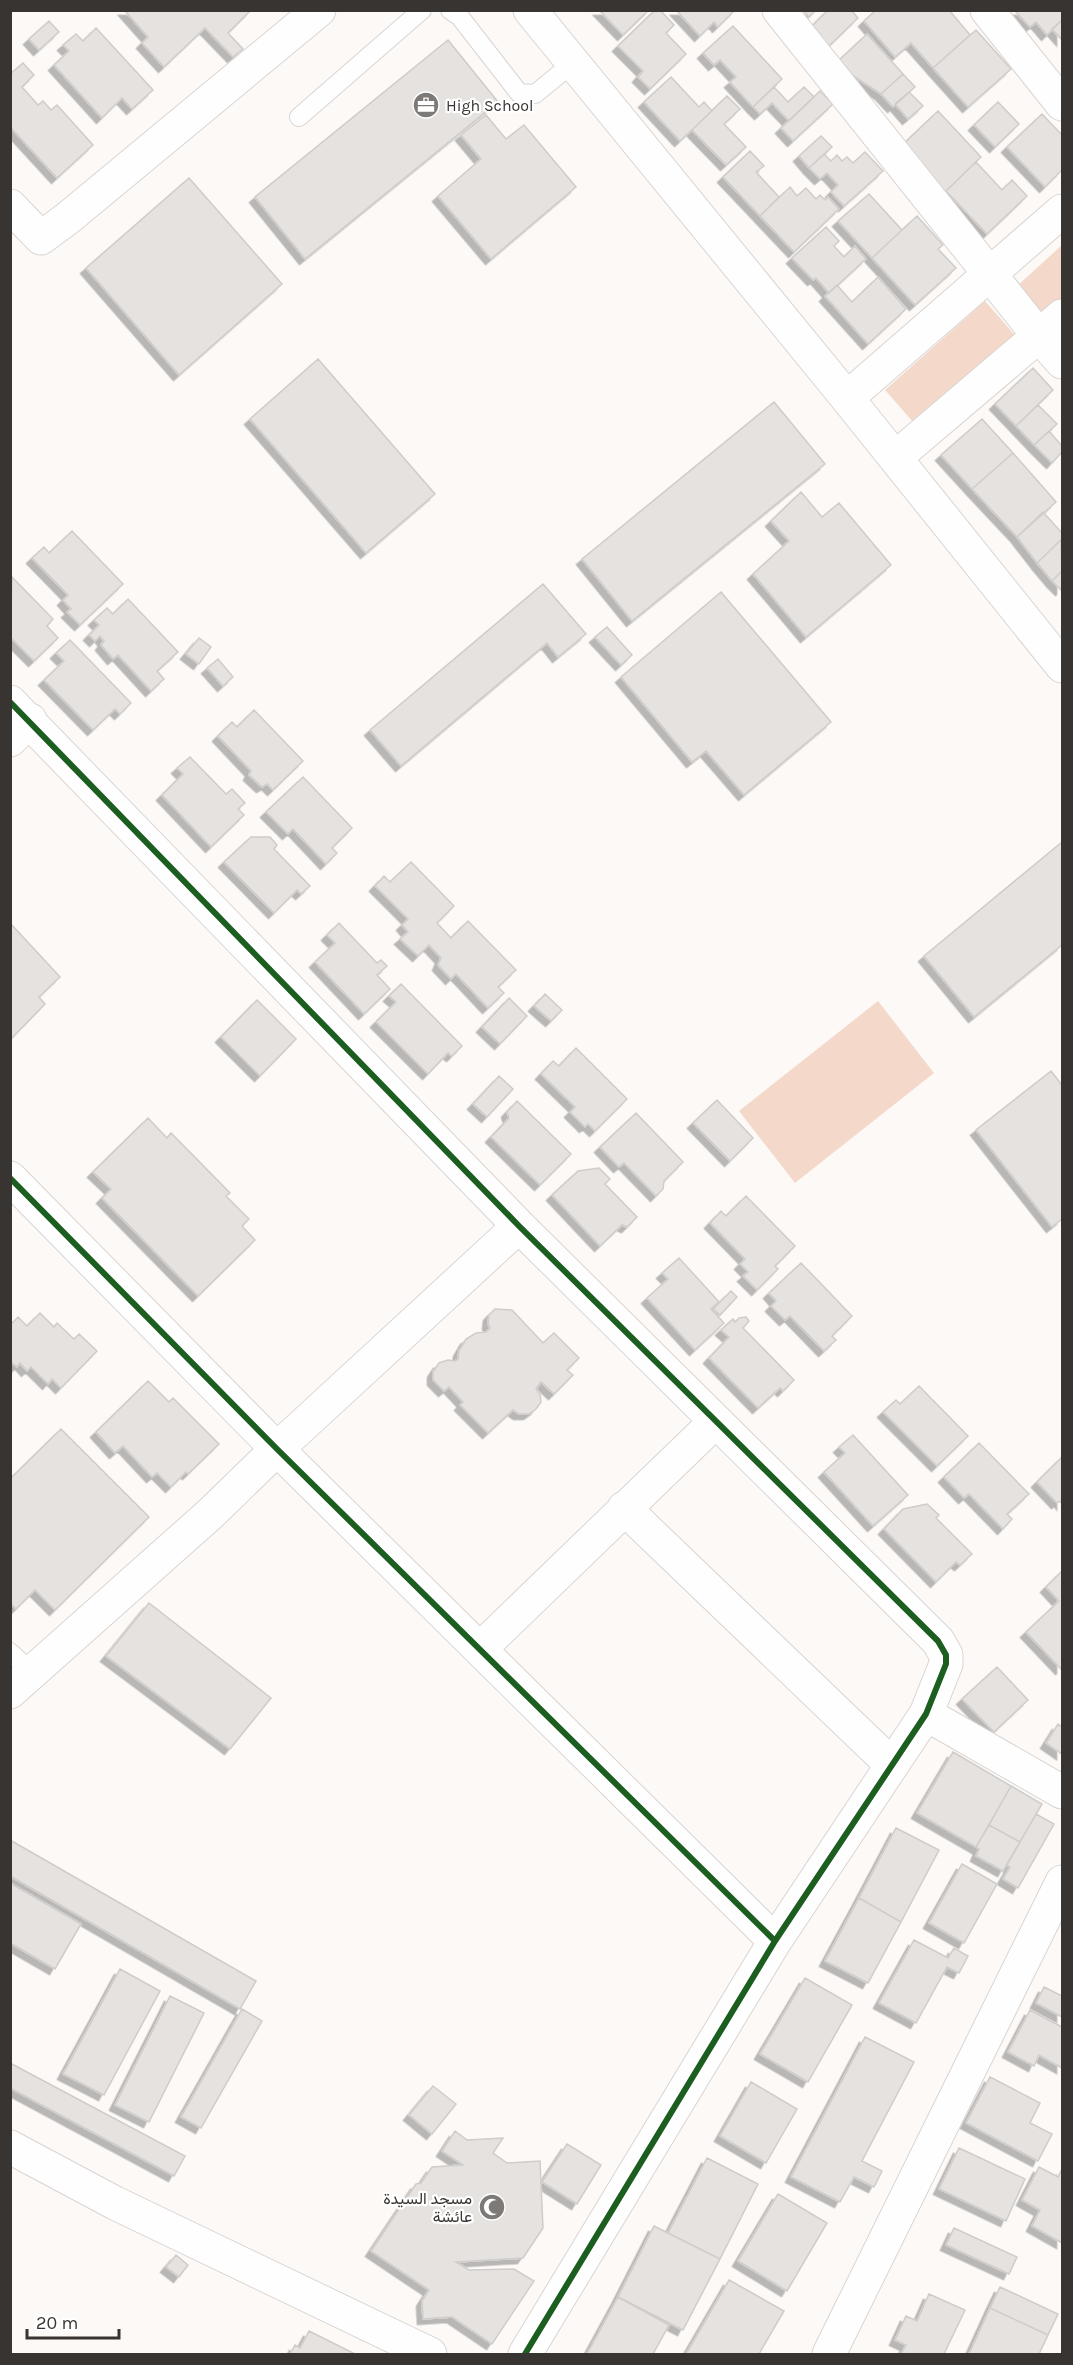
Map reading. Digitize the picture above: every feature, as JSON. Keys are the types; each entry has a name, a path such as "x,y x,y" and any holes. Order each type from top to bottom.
{"street":[{"path":"10,206 41,238 319,10"},
{"path":"778,10 990,273 1051,326 1062,362"},
{"path":"987,10 1062,104"},
{"path":"536,13 573,63 847,398 1062,666"},
{"path":"847,398 1062,211"},
{"path":"895,458 1051,326"},
{"path":"17,721 519,1226 938,1641 946,1655 946,1664 926,1714 775,1941 525,2355"},
{"path":"10,1178 277,1449 775,1941"},
{"path":"17,1672 209,1515 277,1449 519,1226"},
{"path":"480,1649 716,1421"},
{"path":"624,1508 892,1765"},
{"path":"926,1714 1062,1792"},
{"path":"829,2355 1062,1882"},
{"path":"10,2147 115,2203 430,2355"}],"lane":[{"path":"299,117 422,10"},
{"path":"450,10 460,16 519,93 535,94 573,63"}],"shaded area":[{"path":"1062,245 1062,316 1050,327 1015,288"},
{"path":"985,301 1020,341 920,430 885,390"},
{"path":"878,1001 934,1073 795,1183 739,1111"}],"building":[{"path":"124,10 251,10 228,33 243,49 233,57 205,28 164,67 142,43 148,37"},
{"path":"599,10 649,10 623,35"},
{"path":"655,10 660,10 674,25 666,33 686,54 650,89 638,77 643,71 618,46"},
{"path":"676,10 735,10 718,27 714,22 700,36"},
{"path":"803,10 816,10 809,17"},
{"path":"828,10 851,10 858,18 825,50 807,31"},
{"path":"876,10 949,10 970,35 933,68 911,43 895,57 864,21"},
{"path":"1014,10 1062,10 1062,20 1047,35 1036,22 1030,27"},
{"path":"1062,20 1062,40 1052,29"},
{"path":"49,21 59,32 39,50 29,39"},
{"path":"733,26 782,79 753,107 730,82 736,77 720,60 714,65 703,53"},
{"path":"96,28 153,90 132,109 122,98 102,118 54,65 69,51 63,45 76,34 83,41"},
{"path":"976,30 1011,69 968,107 933,68"},
{"path":"867,34 903,74 881,94 835,64"},
{"path":"448,40 498,102 305,259 255,197"},
{"path":"23,63 34,75 22,87 38,105 43,101 51,110 57,105 93,145 57,178 12,129 10,130 10,74"},
{"path":"903,74 915,87 893,107 881,94"},
{"path":"671,77 699,107 704,102 712,111 680,141 644,102"},
{"path":"774,87 788,102 804,87 814,97 789,121 772,103 760,114 753,107"},
{"path":"820,91 833,104 793,141 781,128"},
{"path":"909,92 923,106 908,119 895,104"},
{"path":"727,96 740,109 724,124 746,147 726,165 692,130"},
{"path":"998,102 1019,124 995,147 974,125"},
{"path":"938,111 981,157 943,194 899,148"},
{"path":"1042,114 1062,135 1062,170 1045,187 1007,147"},
{"path":"486,115 506,139 524,125 576,187 491,259 438,196 481,159 461,135"},
{"path":"821,136 832,147 809,168 799,156"},
{"path":"750,151 764,166 756,172 779,197 760,216 723,177"},
{"path":"865,152 883,171 844,206 831,192 838,185 827,173 820,179 809,168 824,154 831,161 837,155 842,161 847,157 853,163"},
{"path":"976,162 1002,190 1012,180 1027,196 987,234 946,191"},
{"path":"189,178 282,284 179,375 86,268"},
{"path":"790,187 797,196 806,188 816,199 820,195 825,200 828,197 839,209 794,252 760,216"},
{"path":"869,194 902,230 872,258 838,221"},
{"path":"917,216 943,245 938,249 956,268 915,305 872,258"},
{"path":"826,227 839,241 834,246 844,257 855,246 866,259 829,293 816,278 813,280 792,258"},
{"path":"878,277 906,309 868,344 825,296 837,285 852,302"},
{"path":"318,359 435,494 366,553 250,419"},
{"path":"1033,368 1053,390 1016,426 995,404"},
{"path":"774,402 825,464 632,621 582,559"},
{"path":"1038,405 1057,424 1034,445 1016,426"},
{"path":"982,419 1013,453 972,489 941,455"},
{"path":"1049,431 1062,446 1062,452 1052,463 1034,445"},
{"path":"1013,453 1056,502 1017,537 972,489"},
{"path":"801,492 822,517 839,503 891,565 806,637 753,574 789,541 771,521"},
{"path":"1043,512 1062,533 1062,539 1037,563 1017,537"},
{"path":"72,531 123,584 80,625 67,612 71,609 63,600 68,595 32,558 44,547 49,553"},
{"path":"1061,540 1062,571 1052,581 1037,563"},
{"path":"1062,571 1062,589 1061,590 1052,581"},
{"path":"12,577 53,619 47,626 58,638 34,661 10,637"},
{"path":"543,584 586,634 558,657 547,643 401,766 370,730"},
{"path":"721,592 831,722 744,795 706,751 692,762 621,677"},
{"path":"128,599 178,652 157,671 164,679 151,691 118,655 113,659 101,645 104,641 100,636 95,641 89,635 99,625 94,620 107,608 113,614"},
{"path":"607,627 632,655 621,665 595,637"},
{"path":"199,638 211,647 199,664 186,654"},
{"path":"70,640 131,703 120,714 115,709 93,730 44,680 64,661 56,653"},
{"path":"218,659 233,677 223,686 207,668"},
{"path":"254,710 303,761 273,790 267,784 262,787 249,775 251,771 218,736 232,722 237,727"},
{"path":"190,757 226,794 232,789 245,803 238,809 244,815 211,847 162,795 183,774 177,768"},
{"path":"303,777 352,828 332,848 337,853 326,864 293,829 288,834 266,812"},
{"path":"251,837 270,837 277,845 274,849 310,886 301,894 297,890 274,913 224,862"},
{"path":"1062,842 1062,945 974,1017 924,956"},
{"path":"411,862 454,906 437,923 451,938 468,921 516,970 498,987 504,993 488,1008 456,974 451,979 438,965 441,958 429,945 418,956 400,939 408,932 402,925 408,919 375,886 384,876 390,882"},
{"path":"339,923 377,963 381,960 387,966 377,975 390,989 364,1014 315,962 335,943 327,935"},
{"path":"11,924 60,977 39,997 45,1004 10,1040"},
{"path":"401,984 462,1046 452,1056 448,1053 428,1074 376,1022 396,1002 389,996"},
{"path":"545,994 562,1010 551,1021 534,1006"},
{"path":"509,998 527,1016 500,1044 482,1027"},
{"path":"257,1000 296,1039 260,1076 221,1037"},
{"path":"576,1048 627,1099 595,1131 588,1124 585,1127 570,1112 575,1107 541,1074 553,1061 559,1066"},
{"path":"1051,1071 1062,1085 1062,1219 1052,1227 976,1130"},
{"path":"499,1076 513,1089 487,1117 473,1104"},
{"path":"717,1100 753,1138 730,1161 693,1123"},
{"path":"517,1101 571,1154 540,1185 491,1137 509,1118 507,1112"},
{"path":"636,1113 683,1162 664,1181 663,1189 656,1196 624,1163 619,1167 600,1147"},
{"path":"148,1118 167,1138 171,1133 230,1193 226,1196 249,1219 242,1226 255,1240 198,1296 102,1198 111,1189 93,1172"},
{"path":"599,1168 610,1179 605,1184 637,1217 627,1227 622,1225 600,1246 552,1195 578,1171"},
{"path":"746,1196 795,1246 775,1266 778,1269 757,1290 743,1276 748,1272 740,1264 745,1259 710,1223 721,1211 726,1216"},
{"path":"679,1258 719,1302 711,1309 724,1323 695,1350 647,1298 668,1279 662,1273"},
{"path":"801,1263 852,1316 832,1336 836,1340 824,1351 790,1316 785,1320 771,1306 776,1301 769,1293"},
{"path":"731,1291 737,1297 720,1315 713,1309"},
{"path":"495,1309 512,1310 543,1343 554,1333 579,1358 567,1370 573,1375 554,1394 541,1382 536,1389 540,1394 541,1402 536,1409 529,1414 519,1414 513,1410 488,1433 460,1405 463,1402 449,1387 444,1391 433,1380 433,1372 439,1363 458,1359 459,1351 466,1339 476,1333 486,1332 490,1328 489,1315"},
{"path":"40,1313 54,1327 57,1323 74,1339 79,1334 97,1351 61,1388 52,1379 48,1384 31,1367 27,1371 20,1363 17,1367 10,1361 10,1325 18,1317 27,1326"},
{"path":"746,1317 749,1321 743,1328 794,1380 783,1391 780,1388 758,1408 709,1358 729,1337 721,1330 733,1319 735,1322 739,1318"},
{"path":"148,1381 169,1402 173,1398 219,1444 171,1487 157,1473 152,1477 123,1446 115,1453 96,1432"},
{"path":"919,1386 968,1436 937,1466 883,1412 896,1400 900,1404"},
{"path":"61,1429 149,1517 55,1610 35,1590 16,1609 10,1603 10,1479"},
{"path":"853,1435 908,1495 873,1526 824,1472 845,1453 839,1447"},
{"path":"979,1443 1029,1494 1007,1514 1012,1519 1003,1529 969,1494 964,1498 944,1477"},
{"path":"1062,1457 1062,1504 1060,1501 1057,1503 1037,1482"},
{"path":"927,1504 939,1515 936,1518 972,1554 960,1565 956,1562 936,1582 884,1529 903,1509"},
{"path":"1062,1571 1061,1669 1026,1632 1059,1601 1046,1587"},
{"path":"149,1603 271,1698 230,1749 106,1656"},
{"path":"997,1667 1028,1700 994,1732 962,1699"},
{"path":"1058,1724 1062,1727 1062,1754 1046,1743"},
{"path":"953,1752 1011,1786 976,1847 917,1813"},
{"path":"1011,1786 1042,1804 1020,1842 989,1825"},
{"path":"1036,1814 1054,1824 1018,1888 1003,1879 1010,1867 1007,1865"},
{"path":"989,1825 1020,1842 1003,1871 976,1856 979,1849 976,1847"},
{"path":"896,1828 939,1850 901,1922 859,1898"},
{"path":"10,1840 256,1981 240,2009 10,1876"},
{"path":"962,1864 997,1884 964,1943 929,1923"},
{"path":"10,1883 81,1924 55,1969 10,1943"},
{"path":"859,1898 901,1922 868,1983 825,1961"},
{"path":"914,1940 948,1958 954,1948 968,1956 959,1973 947,1967 916,2023 879,2003"},
{"path":"120,1969 160,1991 104,2095 63,2074"},
{"path":"805,1978 852,2005 808,2082 760,2054"},
{"path":"1044,1987 1062,1996 1062,2017 1036,2003"},
{"path":"170,1996 204,2013 149,2122 115,2105"},
{"path":"242,2009 262,2021 201,2128 181,2117"},
{"path":"1030,2010 1062,2027 1062,2068 1039,2055 1034,2066 1008,2052"},
{"path":"865,2037 914,2062 862,2161 882,2171 874,2187 854,2177 840,2202 791,2177"},
{"path":"10,2063 185,2156 174,2176 10,2088"},
{"path":"990,2077 1040,2103 1030,2123 1052,2134 1038,2161 966,2123"},
{"path":"751,2082 797,2109 766,2163 720,2136"},
{"path":"433,2086 456,2104 432,2134 409,2115"},
{"name":"مسجد السيدة عائشة","path":"455,2131 467,2140 503,2138 493,2153 507,2163 540,2161 543,2228 523,2258 456,2262 469,2270 514,2269 534,2281 492,2344 452,2317 423,2319 422,2301 429,2290 371,2251 416,2184 421,2183 432,2167 463,2165 442,2151"},
{"path":"567,2144 601,2165 577,2204 542,2182"},
{"path":"959,2148 1025,2179 1006,2221 939,2189"},
{"path":"707,2158 758,2184 720,2259 668,2233"},
{"path":"1039,2167 1058,2177 1062,2169 1062,2243 1032,2226 1040,2210 1022,2200"},
{"path":"778,2194 827,2223 787,2291 738,2261"},
{"path":"654,2226 720,2259 683,2330 618,2297"},
{"path":"954,2228 1017,2257 1009,2274 946,2245"},
{"path":"176,2255 188,2265 179,2277 166,2267"},
{"path":"729,2280 784,2311 759,2354 686,2354"},
{"path":"1000,2287 1058,2314 1048,2335 990,2308"},
{"path":"929,2294 965,2310 944,2354 901,2354 906,2345 895,2340 906,2316 917,2321"},
{"path":"618,2297 669,2325 653,2354 587,2354"},
{"path":"990,2308 1048,2335 1039,2354 969,2354"},
{"path":"309,2331 355,2354 290,2354 295,2345 300,2348"}],"cycle path":[{"path":"10,702 519,1226 938,1641 946,1655 946,1664 926,1714 775,1941 525,2354"},
{"path":"10,1178 277,1449 775,1941"}],"place":[{"name":"High School","path":"426,105"},
{"name":"مسجد السيدة عائشة","path":"492,2207"}]}
